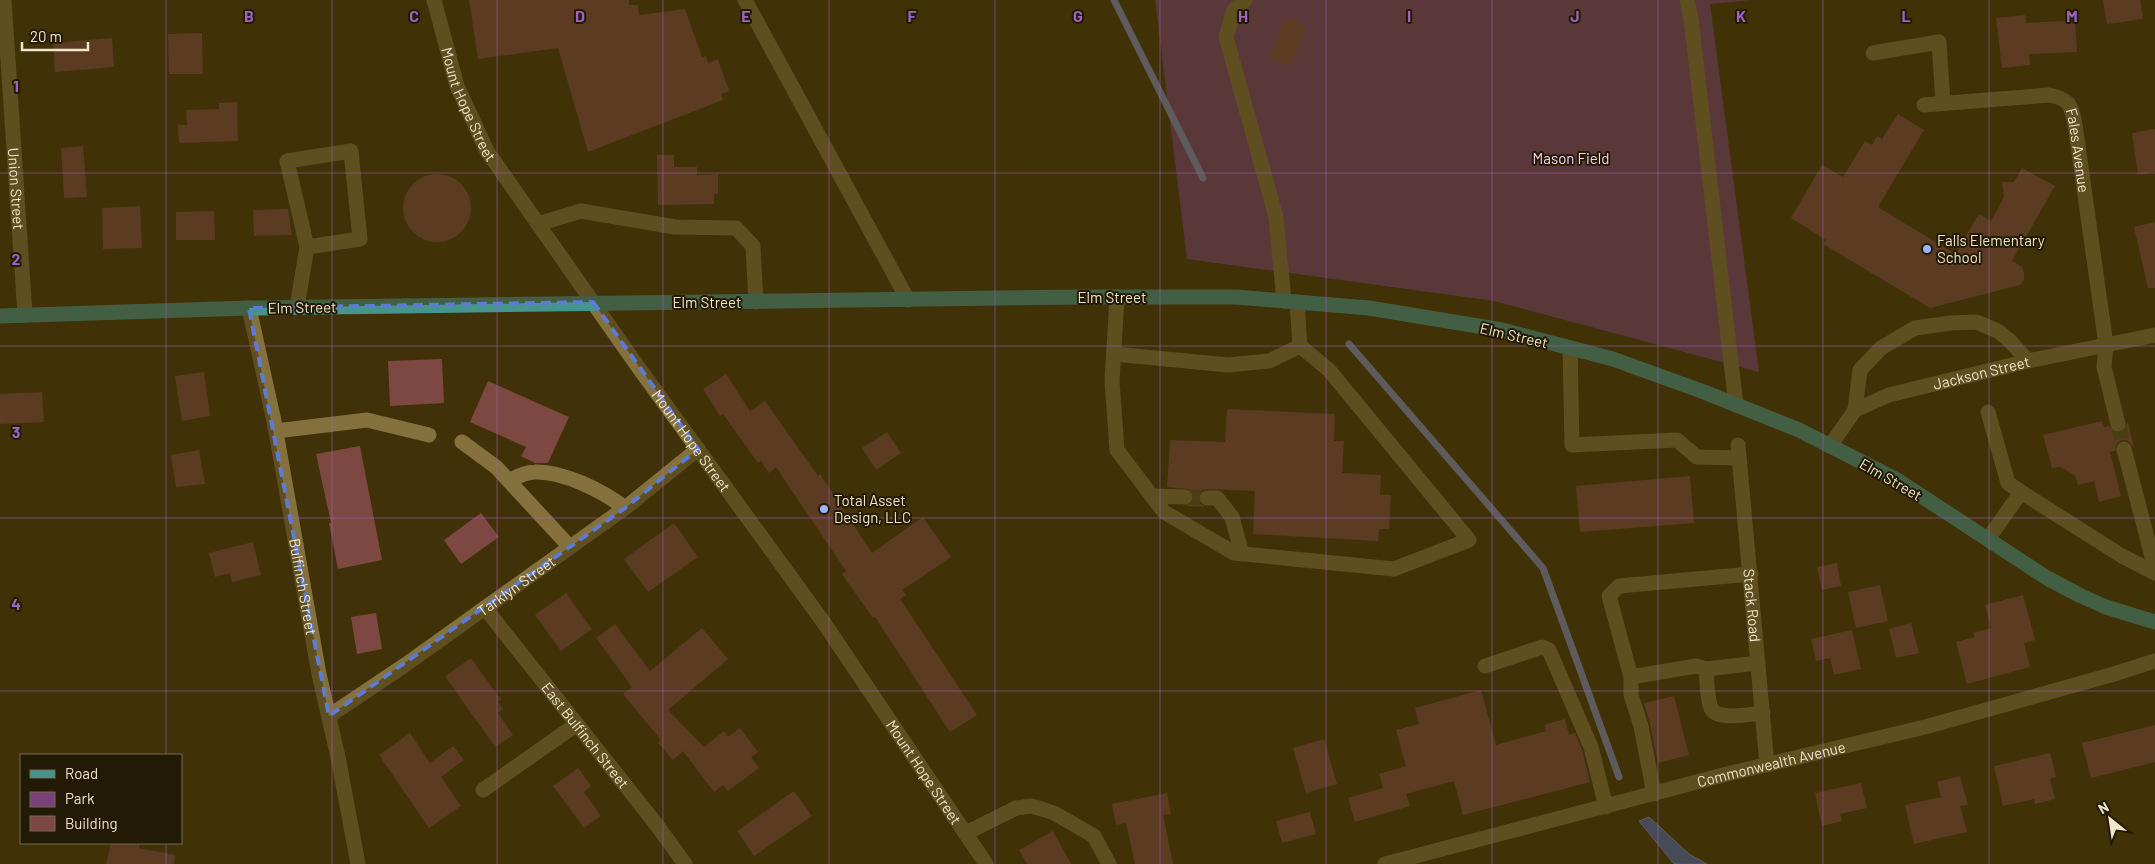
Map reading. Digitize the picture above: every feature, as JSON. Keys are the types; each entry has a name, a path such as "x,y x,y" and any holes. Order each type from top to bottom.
{"main road":[{"name":"Elm Street","path":"0,316 297,307 1117,297 1236,297 1368,308 1492,328 1613,359 1799,430 1896,480 2047,578 2106,607 2155,622"}],"street":[{"name":"Mount Hope Street","path":"434,0 460,94 487,151 824,623 986,864"},
{"path":"745,0 908,300"},
{"path":"1117,297 1112,382 1117,450 1164,512 1234,553 1394,569 1468,540 1328,370 1300,346 1276,217 1226,37 1234,10 1246,0"},
{"path":"1687,0 1692,28 1736,405"},
{"name":"Union Street","path":"5,1 25,315"},
{"path":"1873,53 1939,42 1943,103"},
{"name":"Fales Avenue","path":"1924,105 2050,95 2062,97 2069,104 2076,124 2106,345 2104,367 2118,424"},
{"path":"297,307 307,247 287,161 352,151 360,239 307,247"},
{"path":"538,224 582,211 675,228 736,228 753,246 756,302"},
{"name":"Bulfinch Street","path":"249,308 276,431 319,674 358,864"},
{"path":"1830,446 1855,410 1860,370 1881,348 1915,328 1951,322 1976,322 2004,336 2028,361"},
{"name":"Jackson Street","path":"1855,410 1889,395 2028,361 2155,335"},
{"path":"1114,354 1228,365 1269,361 1300,346"},
{"name":"Stack Road","path":"1570,348 1572,446 1677,440 1697,457 1738,452 1768,765"},
{"path":"1988,412 2008,483 2122,556 2155,573"},
{"path":"276,431 368,420 428,435"},
{"path":"462,442 496,467 570,547"},
{"name":"Tarklyn Street","path":"329,716 625,508 698,449"},
{"path":"2124,449 2155,568"},
{"path":"509,481 533,472 549,473 602,492 625,508"},
{"path":"1988,539 2021,492"},
{"path":"1152,496 1186,497"},
{"path":"1207,498 1217,498 1232,517 1242,554"},
{"path":"1654,794 1641,726 1631,695 1631,677 1609,596 1619,586 1751,574"},
{"name":"East Bulfinch Street","path":"485,608 686,864"},
{"path":"1485,666 1542,647 1549,650 1591,747 1606,807"},
{"name":"Commonwealth Avenue","path":"1386,864 1768,765 1925,727 2155,661"},
{"path":"1631,677 1696,666 1706,669 1758,663"},
{"path":"1706,669 1711,709 1716,714 1725,716 1763,714"},
{"path":"483,790 577,724"},
{"path":"966,833 1016,808 1031,806 1054,813 1094,836 1108,864"}],"highlighted area":[{"path":"593,302 698,449 625,508 329,716 249,308"}],"green space":[{"name":"Mason Field","path":"1155,0 1751,0 1710,4 1759,372 1494,301 1187,259"}],"water":[{"path":"1649,817 1689,854 1707,864 1674,864 1639,821"}],"building":[{"path":"469,0 629,0 629,5 638,5 639,15 685,9 702,57 706,56 708,63 718,59 729,91 721,94 723,100 588,152 558,48 478,59"},
{"path":"2103,0 2140,0 2143,19 2107,24"},
{"path":"2025,15 2026,23 2075,20 2077,52 2029,54 2030,65 2002,68 1996,18"},
{"path":"1285,18 1307,26 1291,66 1269,58"},
{"path":"202,33 203,74 169,74 168,34"},
{"path":"112,38 114,67 55,72 53,43"},
{"path":"237,102 238,141 179,143 178,125 187,125 186,110 219,109 219,103"},
{"path":"1898,114 1924,130 1878,207 1955,254 1979,214 1991,221 2004,197 2002,182 2014,182 2022,168 2055,186 2012,261 2022,267 2024,273 2024,280 2020,285 1930,308 1823,244 1826,240 1791,218 1822,165 1843,177 1865,141 1872,145 1877,136 1882,139"},
{"path":"2155,129 2155,172 2138,175 2132,133"},
{"path":"83,146 87,197 64,198 61,148"},
{"path":"657,155 674,155 674,167 697,167 697,175 718,174 718,194 714,194 714,204 658,205"},
{"path":"437,174 450,177 461,184 468,195 471,208 468,221 461,232 450,239 437,242 424,239 413,232 406,221 403,208 406,195 413,184 424,177"},
{"path":"140,206 142,248 103,249 102,208"},
{"path":"288,209 292,235 254,236 253,210"},
{"path":"214,211 215,240 176,240 176,212"},
{"path":"2155,222 2155,288 2148,288 2134,227"},
{"path":"442,359 444,403 390,406 388,361"},
{"path":"204,372 210,416 182,421 175,376"},
{"path":"726,374 750,411 765,401 818,476 820,474 872,553 923,517 951,557 902,590 906,595 900,599 977,715 950,732 875,617 873,618 842,574 846,571 776,467 769,473 761,461 758,463 723,414 720,416 703,389"},
{"path":"488,381 569,417 548,463 535,463 521,456 526,447 470,422"},
{"path":"42,392 44,422 0,424 0,394"},
{"path":"1227,409 1335,414 1334,441 1344,441 1342,473 1381,475 1380,495 1391,495 1389,529 1379,529 1378,541 1253,534 1255,491 1202,490 1198,498 1199,503 1206,507 1186,506 1193,502 1194,498 1190,489 1167,487 1170,440 1225,442"},
{"path":"2102,421 2104,427 2109,426 2116,433 2124,431 2128,422 2134,447 2127,440 2122,440 2117,443 2115,451 2110,452 2121,496 2099,502 2094,481 2078,485 2075,476 2061,467 2052,468 2043,435"},
{"path":"887,432 901,453 876,470 862,448"},
{"path":"360,446 382,560 338,569 329,523 331,523 316,454"},
{"path":"199,450 205,484 176,487 171,455"},
{"path":"1690,476 1694,523 1580,532 1576,486"},
{"path":"481,513 499,537 461,564 444,540"},
{"path":"674,523 698,557 648,592 624,559"},
{"path":"253,542 261,575 232,582 230,573 215,577 209,553"},
{"path":"1837,563 1841,586 1822,590 1817,567"},
{"path":"1880,585 1888,621 1856,628 1848,592"},
{"path":"566,593 592,629 561,651 535,615"},
{"path":"2023,595 2035,640 2024,643 2030,667 1967,684 1956,642 1975,637 1973,633 1991,628 1985,605"},
{"path":"376,613 382,649 357,654 351,617"},
{"path":"1911,623 1919,653 1896,658 1889,629"},
{"path":"615,624 650,671 702,628 728,659 668,710 704,747 724,731 728,737 740,728 758,752 751,757 759,768 728,791 723,785 714,792 683,751 673,760 658,743 661,740 623,694 632,687 596,638"},
{"path":"1852,630 1861,669 1834,675 1830,658 1816,661 1811,639"},
{"path":"471,658 501,700 498,702 503,709 498,713 513,735 495,747 445,676"},
{"path":"1481,690 1496,745 1546,731 1544,725 1565,719 1569,735 1575,733 1582,750 1590,782 1463,815 1454,781 1406,794 1410,806 1355,822 1348,798 1383,788 1379,774 1406,766 1396,730 1419,724 1415,708"},
{"path":"1674,696 1689,755 1658,763 1644,703"},
{"path":"2155,725 2155,762 2091,778 2082,743"},
{"path":"410,733 430,763 453,746 464,760 441,777 461,806 429,828 379,755"},
{"path":"1324,739 1337,784 1306,793 1293,748"},
{"path":"2050,753 2056,777 2050,779 2055,799 2035,804 2034,799 2003,806 1994,766"},
{"path":"578,768 591,786 584,792 601,816 584,828 553,786"},
{"path":"1960,776 1968,805 1960,806 1967,832 1914,844 1905,805 1941,797 1937,782"},
{"path":"1861,783 1867,808 1840,814 1842,821 1822,826 1815,793"},
{"path":"794,791 812,816 754,856 737,831"},
{"path":"1167,793 1171,814 1163,815 1173,864 1135,864 1126,823 1116,825 1112,804"},
{"path":"1310,812 1316,834 1282,843 1276,821"},
{"path":"1053,831 1071,864 1027,864 1019,850"},
{"path":"111,844 140,844 139,848 175,855 174,864 106,864"}],"waterway":[{"path":"1114,0 1203,178"},
{"path":"1349,344 1543,568 1619,777"}],"tunnel":[{"path":"2118,424 2124,449"},
{"path":"1185,497 1207,498"}],"place":[{"name":"Falls Elementary School","path":"1927,249"},
{"name":"Total Asset Design, LLC","path":"824,509"}]}
